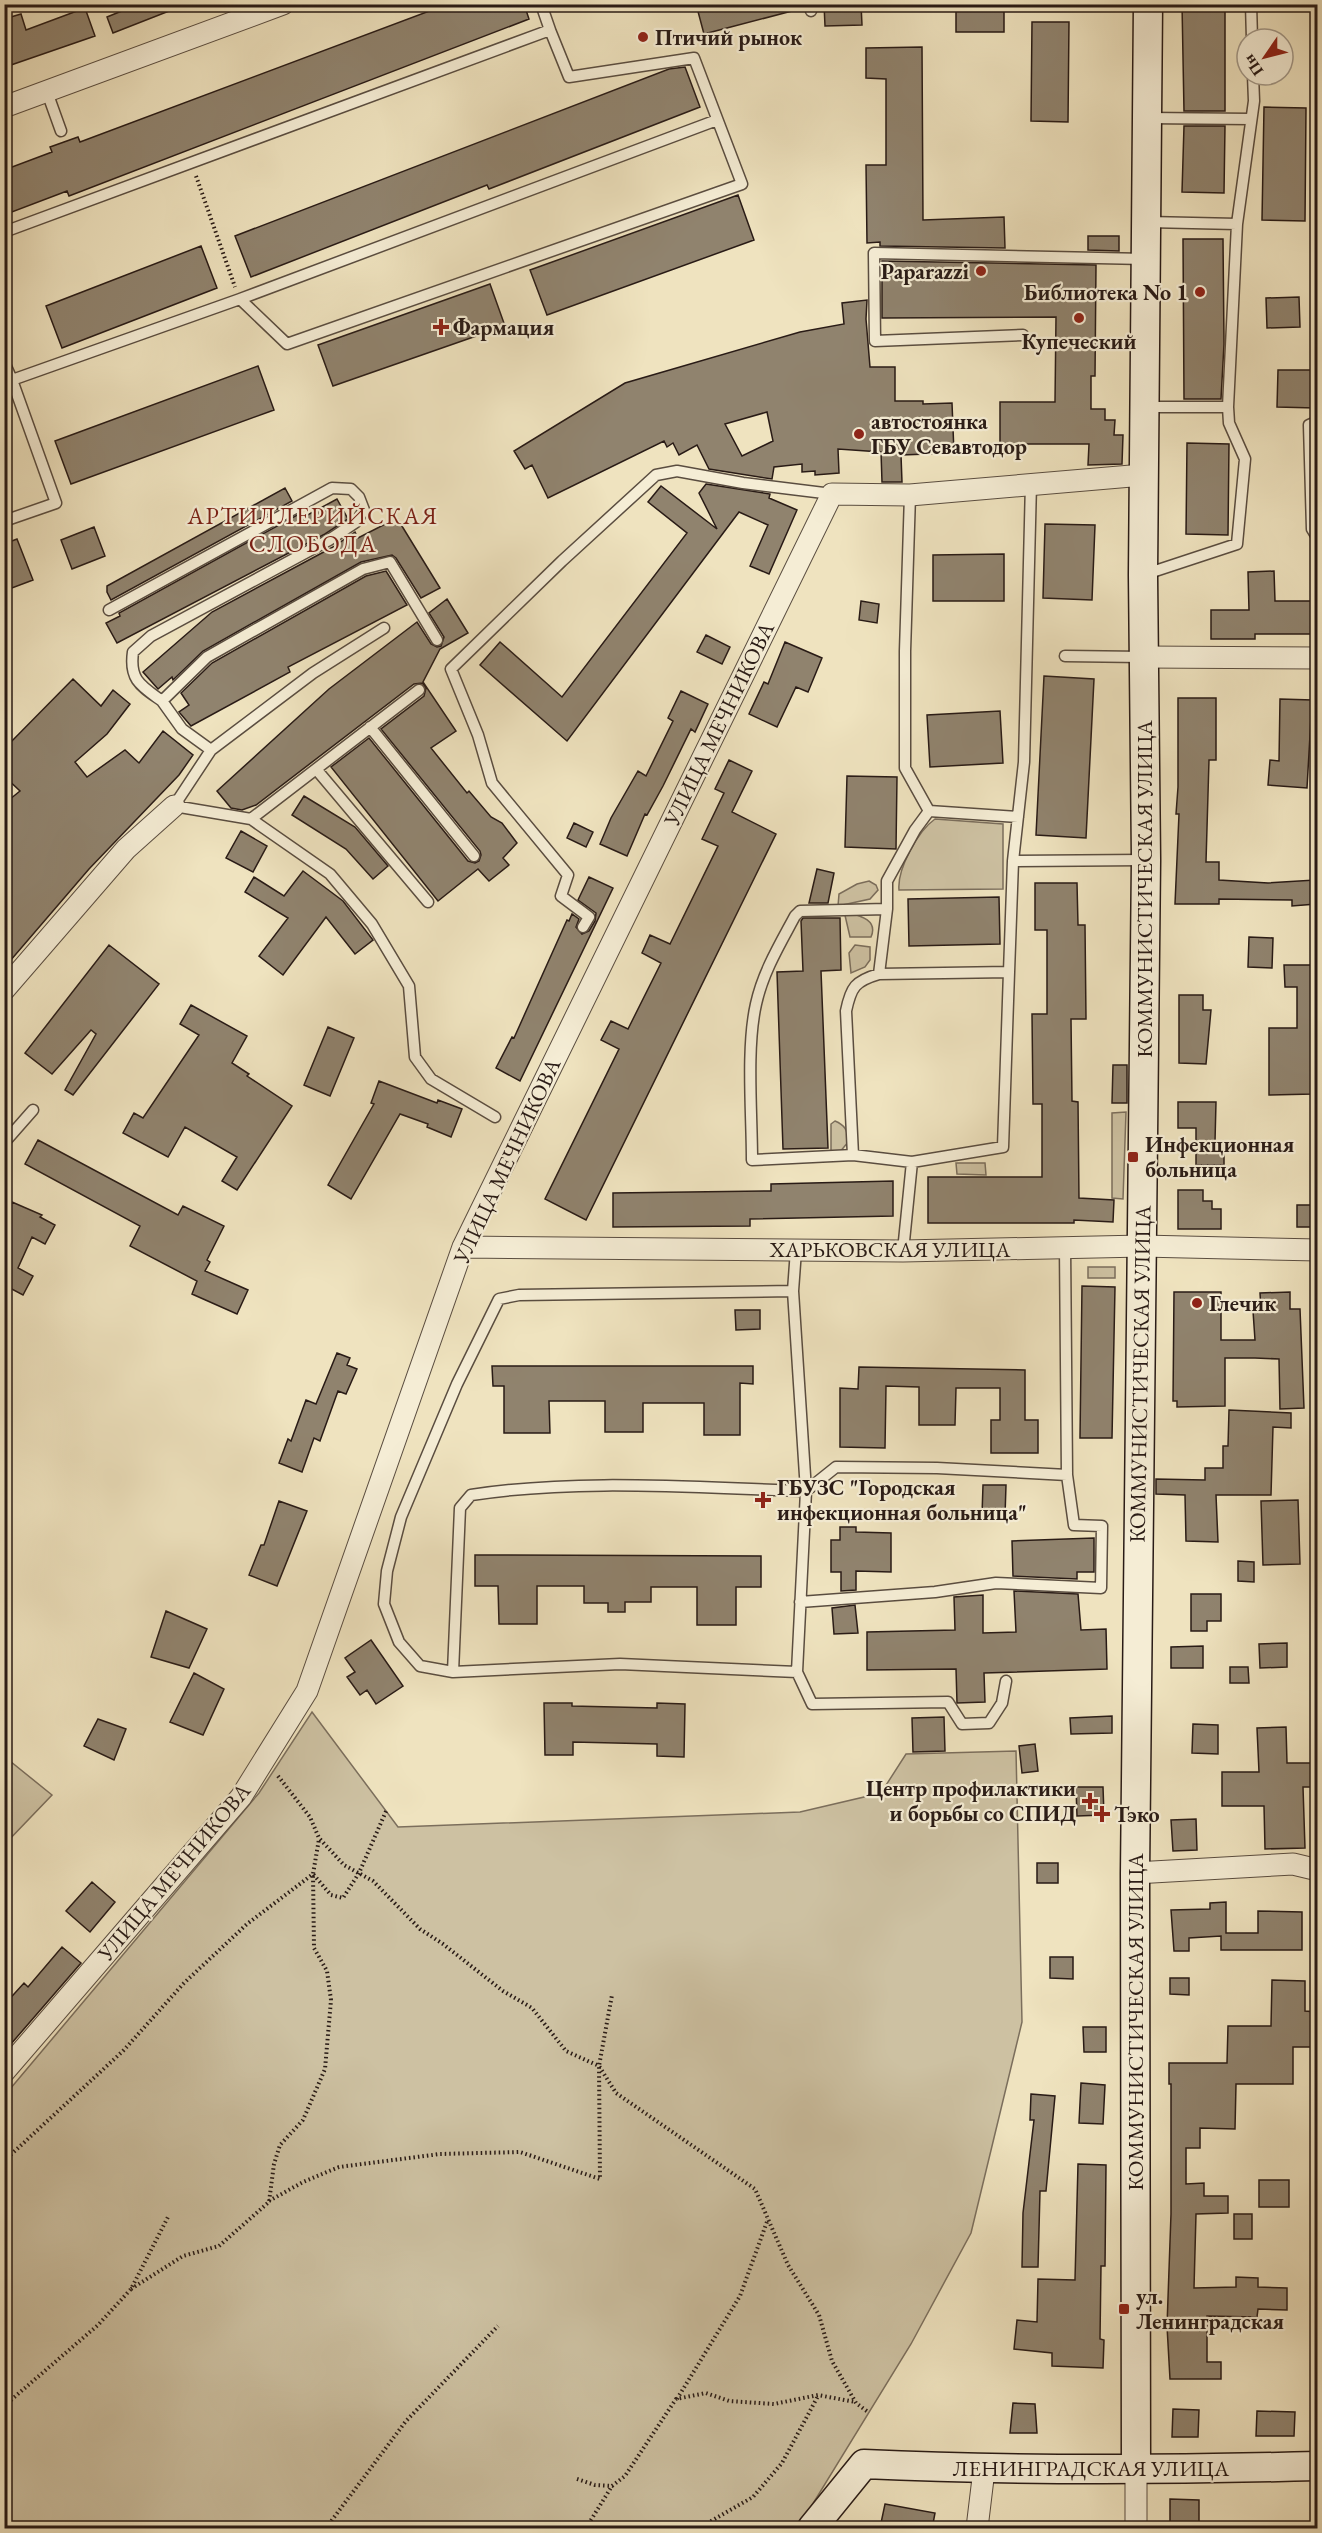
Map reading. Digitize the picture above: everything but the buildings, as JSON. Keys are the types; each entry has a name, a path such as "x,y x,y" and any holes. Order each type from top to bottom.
{"street":[{"name":"КОММУНИСТИЧЕСКАЯ УЛИЦА","path":"1136,2529 1135,1873 1146,861 1143,475 1148,4"},
{"path":"4,107 275,6"},
{"path":"832,494 910,495 1143,475"},
{"name":"УЛИЦА МЕЧНИКОВА","path":"4,2072 241,1797 307,1691 463,1247 832,494"},
{"path":"1143,657 1317,658"},
{"path":"4,990 126,849 174,806"},
{"name":"ХАРЬКОВСКАЯ УЛИЦА","path":"463,1247 903,1251 1142,1246 1317,1250"},
{"path":"1135,1873 1293,1864 1317,1870"},
{"name":"ЛЕНИНГРАДСКАЯ УЛИЦА","path":"812,2529 864,2464 984,2470 1136,2470 1317,2466"},
{"path":"977,2529 984,2470"}],"lane":[{"path":"240,299 287,344 742,184 694,58 569,77 540,4"},
{"path":"1251,4 1252,27"},
{"path":"4,232 550,30"},
{"path":"1143,575 1237,544 1245,459 1229,423 1228,407 1237,224 1254,101 1253,87"},
{"path":"47,92 61,131"},
{"path":"1147,118 1251,119"},
{"path":"12,380 240,299 717,120"},
{"path":"1146,222 1237,224"},
{"path":"1023,335 875,341 874,253 1145,259"},
{"path":"4,362 56,503 4,521"},
{"path":"1144,407 1228,407"},
{"path":"1317,421 1309,424 1312,529 1317,539"},
{"path":"583,927 589,917 561,896 568,875 492,783 478,735 451,669 570,553 656,475 677,471 744,483 832,494"},
{"path":"887,909 800,911 795,915 768,968 756,1005 752,1045 752,1160 853,1155 912,1162 1003,1147 1013,861 1024,762 1031,483"},
{"path":"109,610 332,488 351,489 359,497 364,510 356,522 329,540 151,636 133,652 131,666 139,685 162,700 182,729 211,750"},
{"path":"910,495 905,651 905,768 929,811"},
{"path":"162,700 207,657 363,569 390,562 437,640"},
{"path":"384,628 313,673 211,750 174,806 251,819 330,874 372,924 409,986 415,1057 431,1079 495,1117"},
{"path":"1065,656 1143,657"},
{"path":"251,819 419,690"},
{"path":"370,727 474,856"},
{"path":"316,769 428,902"},
{"path":"929,811 1018,817"},
{"path":"879,974 887,909 887,881 915,830 929,811"},
{"path":"1013,861 1146,861"},
{"path":"853,1155 846,1011 850,990 864,978 879,974 1009,972"},
{"path":"4,1143 33,1110"},
{"path":"903,1251 912,1162"},
{"path":"800,1602 935,1592 996,1583 1101,1588 1102,1526 1074,1525 1067,1475 1065,1247"},
{"path":"796,1250 793,1291 806,1491 797,1672 812,1704 948,1702 962,1724 989,1723 1002,1703 1006,1681"},
{"path":"793,1291 519,1295 499,1299 457,1384 401,1517 387,1570 384,1604 399,1642 420,1666 453,1672 620,1664 797,1672"},
{"path":"453,1672 460,1508 471,1494 499,1490 622,1485 806,1491 836,1467 937,1468 1067,1475"}],"path":[{"path":"192,163 240,299"},
{"path":"264,1759 310,1817 319,1838 344,1865 373,1881 420,1929 503,1991 532,2008 566,2051 599,2066 616,2093 755,2189 788,2265 819,2315 832,2361 856,2403 868,2412"},
{"path":"313,1874 331,1895 343,1898 359,1873 387,1809"},
{"path":"269,2202 274,2164 280,2145 303,2120 325,2069 331,2000 327,1971 314,1948 313,1874 319,1838"},
{"path":"4,2161 123,2051 184,1983 247,1924 313,1874"},
{"path":"4,2406 98,2325 131,2289 183,2256 219,2246 269,2202 303,2182 339,2168 440,2154 520,2152 600,2179 599,2066 612,1995"},
{"path":"131,2289 169,2214"},
{"path":"586,2529 612,2486 625,2476 676,2399 740,2296 768,2218"},
{"path":"326,2529 406,2421 498,2326"},
{"path":"676,2399 706,2393 729,2401 774,2404 818,2395 856,2403"},
{"path":"699,2529 753,2496 782,2463 818,2395"},
{"path":"577,2479 595,2485 612,2486"}],"shaded area":[{"path":"935,819 1003,824 1003,889 899,890 901,872 910,851 922,832"},
{"path":"869,881 876,885 878,890 870,899 838,906 839,894 857,884"},
{"path":"844,911 860,916 869,922 873,931 871,937 850,937"},
{"path":"855,945 870,947 870,960 865,967 851,973 849,953"},
{"path":"1126,1112 1123,1199 1112,1198 1112,1113"},
{"path":"835,1121 845,1128 849,1141 839,1153 831,1152 831,1124"},
{"path":"956,1163 985,1163 986,1175 957,1174"},
{"path":"1088,1267 1115,1267 1115,1278 1088,1278"},
{"path":"312,1712 398,1827 800,1812 881,1793 906,1754 1016,1751 1022,2022 971,2233 911,2344 798,2528 5,2528 5,2095 259,1793"},
{"path":"5,1757 52,1795 4,1844"}],"place":[{"name":"Птичий рынок","path":"643,37"},
{"name":"Paparazzi","path":"981,271"},
{"name":"Библиотека No 1","path":"1200,292"},
{"name":"Купеческий","path":"1079,318"},
{"name":"Фармация","path":"441,327"},
{"name":"автостоянка ГБУ Севавтодор","path":"859,434"},
{"name":"Инфекционная больница","path":"1133,1157"},
{"name":"Глечик","path":"1197,1303"},
{"name":"ГБУЗС \"Городская инфекционная больница\"","path":"763,1500"},
{"name":"Центр профилактики и борьбы со СПИД","path":"1090,1801"},
{"name":"Тэко","path":"1102,1814"},
{"name":"ул. Ленинградская","path":"1124,2309"}],"district":[{"name":"АРТИЛЛЕРИЙСКАЯ СЛОБОДА","path":"313,529"}]}
